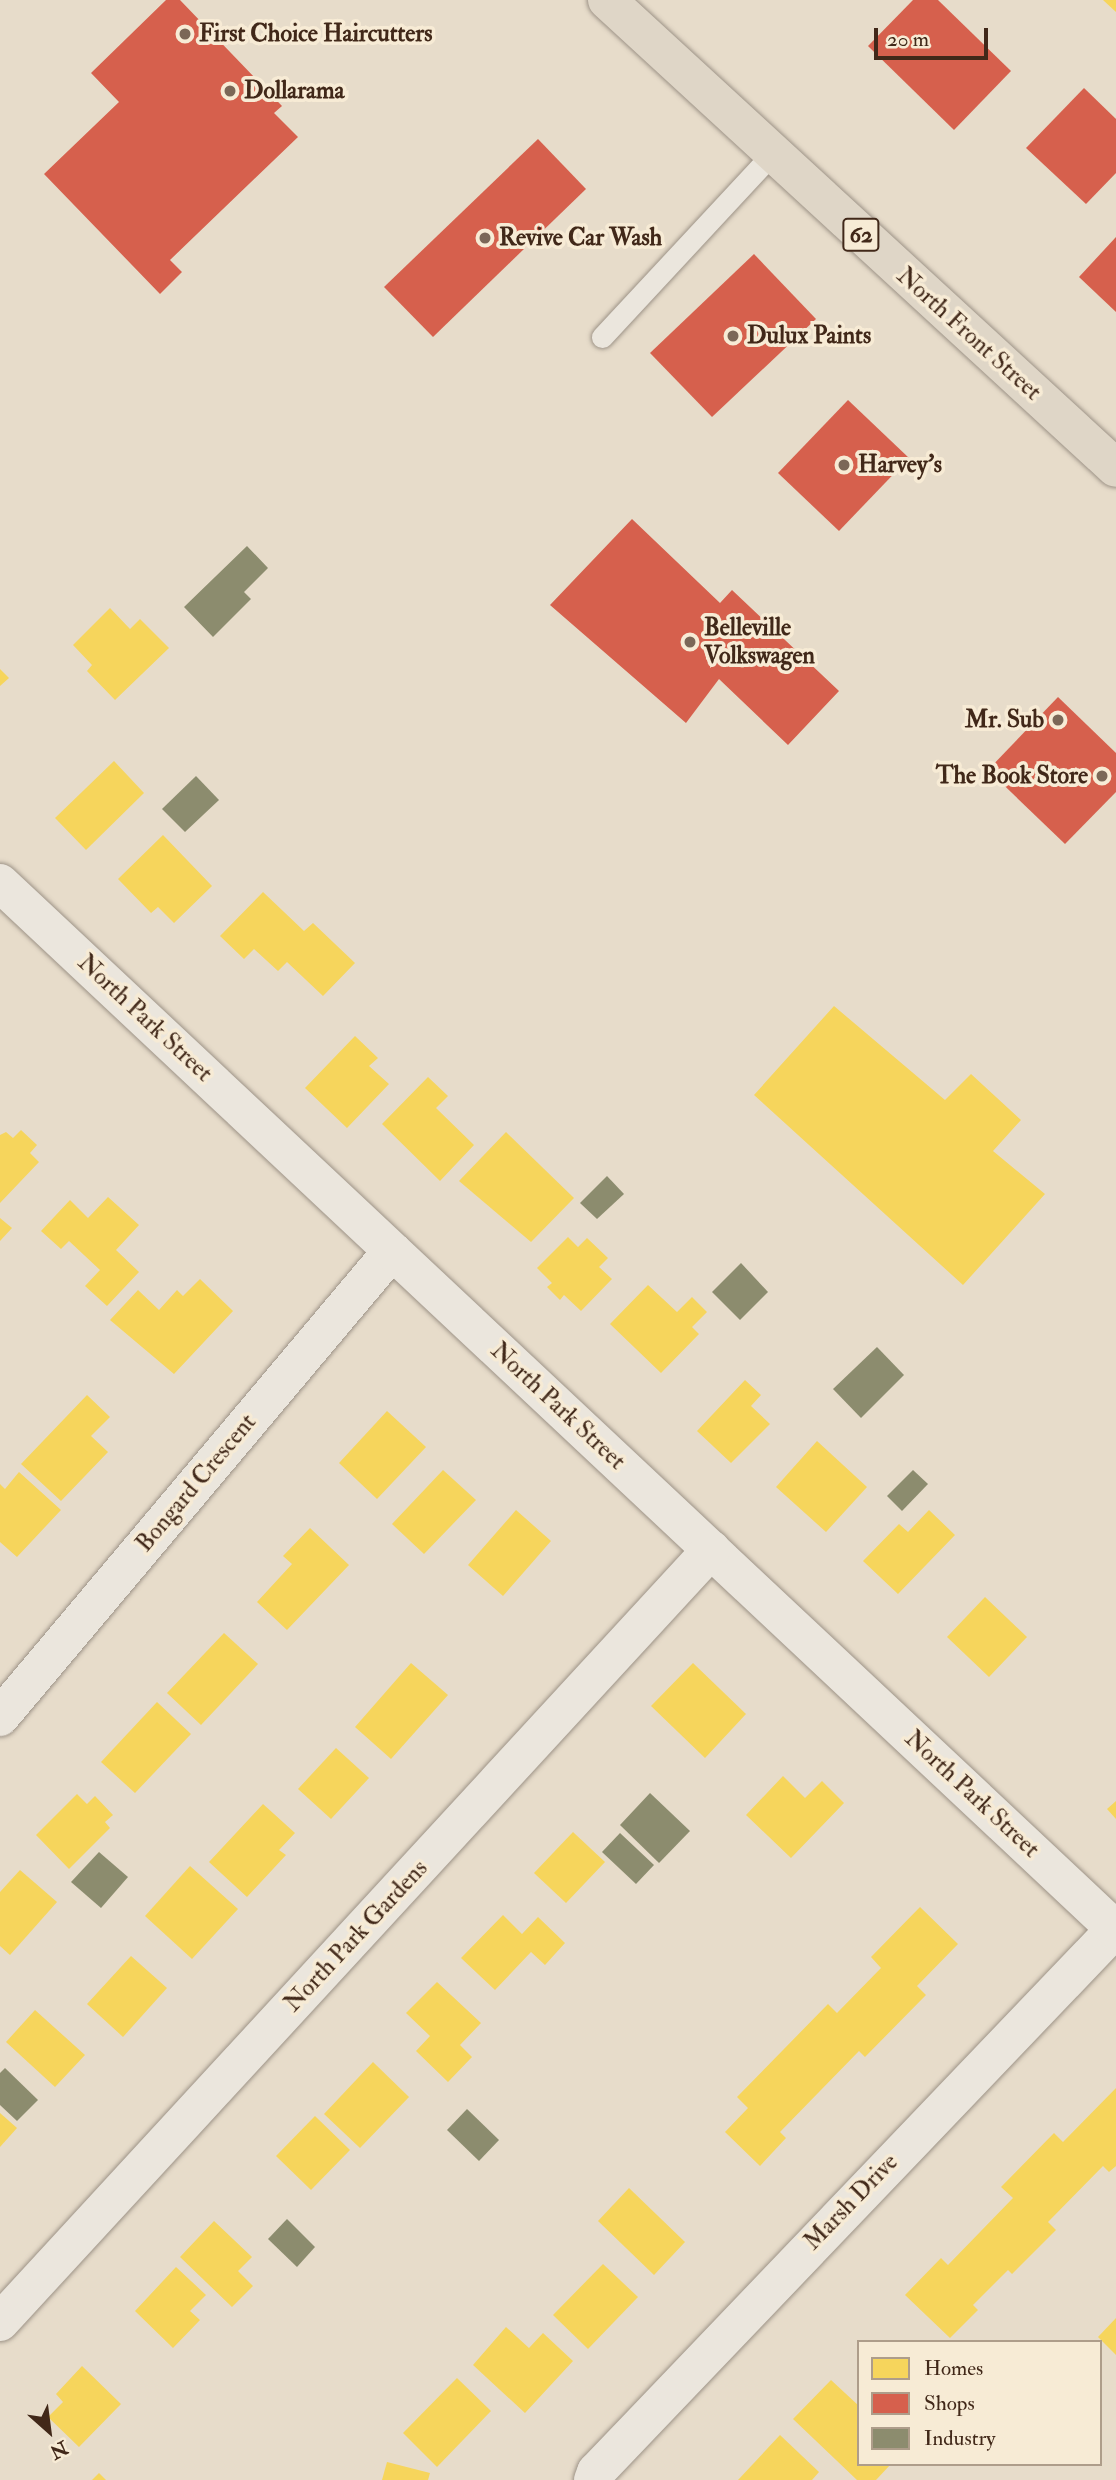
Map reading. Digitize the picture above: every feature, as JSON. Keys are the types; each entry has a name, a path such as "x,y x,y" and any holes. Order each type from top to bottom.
{"main road":[{"name":"North Front Street","path":"607,0 1116,468"}],"street":[{"name":"North Park Street","path":"0,883 1115,1929"},
{"name":"Bongard Crescent","path":"0,1717 392,1251"},
{"name":"North Park Gardens","path":"0,2322 711,1550"},
{"name":"Marsh Drive","path":"593,2480 596,2472 688,2374 1115,1929"}],"lane":[{"path":"602,337 772,154"}],"building: Homes":[{"path":"1103,0 1116,0 1116,12"},
{"path":"110,608 130,629 140,619 169,648 115,700 87,671 92,665 73,645"},
{"path":"0,669 9,678 0,686"},
{"path":"114,761 144,793 86,850 55,818"},
{"path":"163,835 212,886 174,923 158,907 151,913 118,879"},
{"path":"263,892 304,931 313,923 355,963 323,996 287,962 278,971 254,949 244,959 220,936"},
{"path":"834,1006 945,1100 971,1074 1021,1120 993,1151 1045,1194 963,1285 754,1095"},
{"path":"355,1036 378,1058 369,1066 389,1084 347,1128 305,1088"},
{"path":"428,1077 448,1096 436,1108 474,1145 440,1181 382,1124"},
{"path":"21,1130 37,1145 30,1153 39,1162 0,1203 0,1135 6,1132 13,1138"},
{"path":"506,1132 574,1198 531,1242 459,1181"},
{"path":"108,1197 139,1225 116,1250 139,1272 107,1306 85,1286 100,1270 69,1241 61,1249 41,1231 70,1200 88,1218"},
{"path":"0,1218 12,1228 0,1241"},
{"path":"568,1237 578,1247 587,1238 608,1258 599,1267 612,1279 581,1311 564,1295 560,1300 547,1287 552,1283 537,1268"},
{"path":"200,1279 233,1311 174,1374 110,1320 138,1290 159,1310 177,1290 183,1296"},
{"path":"648,1285 677,1312 692,1297 707,1312 692,1327 699,1334 661,1373 610,1324"},
{"path":"745,1380 761,1395 751,1406 770,1424 731,1463 697,1431"},
{"path":"87,1395 110,1417 91,1436 108,1452 61,1501 21,1464"},
{"path":"387,1411 426,1447 377,1499 339,1463"},
{"path":"817,1441 867,1487 826,1532 776,1487"},
{"path":"443,1470 476,1500 424,1554 392,1524"},
{"path":"19,1472 61,1510 17,1557 0,1542 0,1484 5,1489"},
{"path":"516,1510 551,1541 503,1596 468,1565"},
{"path":"929,1510 955,1535 898,1594 863,1561 899,1524 908,1532"},
{"path":"310,1528 349,1565 287,1630 257,1602 292,1564 283,1556"},
{"path":"985,1597 1027,1637 989,1677 947,1637"},
{"path":"224,1633 258,1664 201,1725 167,1693"},
{"path":"411,1663 448,1695 391,1759 355,1727"},
{"path":"693,1663 746,1714 705,1758 651,1706"},
{"path":"157,1702 191,1734 135,1793 101,1762"},
{"path":"336,1748 369,1778 331,1819 298,1789"},
{"path":"783,1776 805,1798 822,1781 844,1803 791,1858 746,1815"},
{"path":"77,1794 87,1804 95,1796 113,1815 105,1822 110,1828 69,1869 36,1835"},
{"path":"1116,1801 1116,1819 1107,1809"},
{"path":"263,1804 295,1833 279,1850 286,1855 247,1897 209,1862"},
{"path":"573,1832 605,1862 566,1903 534,1873"},
{"path":"190,1866 238,1909 192,1959 145,1916"},
{"path":"20,1870 57,1902 10,1955 0,1946 0,1892"},
{"path":"920,1907 958,1944 917,1986 926,1995 865,2057 859,2051 780,2132 786,2138 760,2166 725,2132 748,2108 737,2097 828,2004 837,2013 881,1968 871,1957"},
{"path":"503,1915 522,1934 538,1917 565,1943 545,1965 531,1952 495,1990 461,1958"},
{"path":"131,1956 167,1988 123,2037 87,2004"},
{"path":"437,1982 481,2023 460,2045 472,2057 448,2082 416,2051 430,2036 406,2013"},
{"path":"35,2010 85,2055 55,2087 6,2042"},
{"path":"373,2062 409,2097 360,2148 324,2114"},
{"path":"1116,2088 1116,2166 1109,2172 1103,2166 1048,2222 1056,2230 1012,2274 1008,2270 973,2305 978,2310 950,2338 905,2295 941,2258 948,2265 1013,2198 1001,2187 1054,2133 1063,2142"},
{"path":"0,2113 17,2128 0,2147"},
{"path":"315,2116 350,2150 311,2190 276,2156"},
{"path":"629,2188 685,2242 654,2275 598,2221"},
{"path":"214,2221 252,2257 238,2271 253,2286 232,2307 180,2257"},
{"path":"603,2264 638,2297 588,2349 553,2315"},
{"path":"176,2267 206,2295 190,2311 200,2320 173,2348 135,2311"},
{"path":"1116,2318 1116,2355 1098,2337"},
{"path":"506,2327 529,2348 543,2333 573,2361 525,2413 473,2365"},
{"path":"82,2366 121,2404 79,2447 48,2417 63,2402 56,2394"},
{"path":"457,2378 491,2411 437,2467 403,2433"},
{"path":"831,2380 857,2404 857,2466 889,2466 876,2480 857,2480 793,2419"},
{"path":"780,2435 819,2472 812,2480 738,2480"},
{"path":"387,2462 430,2473 428,2480 382,2480"},
{"path":"99,2473 106,2480 92,2480"}],"building: Shops":[{"path":"166,0 180,0 282,106 274,113 298,137 170,260 182,272 160,294 44,174 119,102 91,73"},
{"path":"913,0 938,0 1011,71 954,130 868,46"},
{"path":"1084,88 1116,119 1116,173 1086,204 1026,148"},
{"name":"Revive Car Wash","path":"538,139 586,189 433,337 384,287"},
{"path":"1116,237 1116,312 1079,277"},
{"name":"Dulux Paints","path":"754,254 816,319 712,417 650,353"},
{"name":"Harvey's","path":"848,400 909,458 839,531 778,473"},
{"name":"Belleville Volkswagen","path":"632,519 720,603 732,590 839,691 788,745 719,679 686,723 550,605"},
{"path":"1058,697 1116,753 1116,792 1065,844 988,770"}],"building: Industry":[{"path":"247,546 268,568 244,592 251,599 213,637 184,607"},
{"path":"196,776 219,800 185,832 162,809"},
{"path":"607,1176 624,1194 597,1219 580,1203"},
{"path":"741,1263 768,1292 740,1320 712,1292"},
{"path":"877,1347 904,1375 861,1418 833,1389"},
{"path":"913,1470 928,1484 902,1511 887,1496"},
{"path":"650,1793 690,1831 659,1863 620,1825"},
{"path":"620,1833 654,1865 636,1884 602,1852"},
{"path":"99,1852 128,1877 101,1908 71,1882"},
{"path":"5,2068 38,2100 17,2121 0,2105 0,2073"},
{"path":"467,2109 499,2140 479,2161 447,2130"},
{"path":"287,2219 315,2247 297,2267 268,2239"}],"place":[{"name":"First Choice Haircutters","path":"185,34"},
{"name":"Dollarama","path":"230,91"},
{"name":"Revive Car Wash","path":"485,238"},
{"name":"Dulux Paints","path":"733,336"},
{"name":"Harvey's","path":"844,465"},
{"name":"Belleville Volkswagen","path":"690,642"},
{"name":"Mr. Sub","path":"1058,720"},
{"name":"The Book Store","path":"1102,776"}]}
